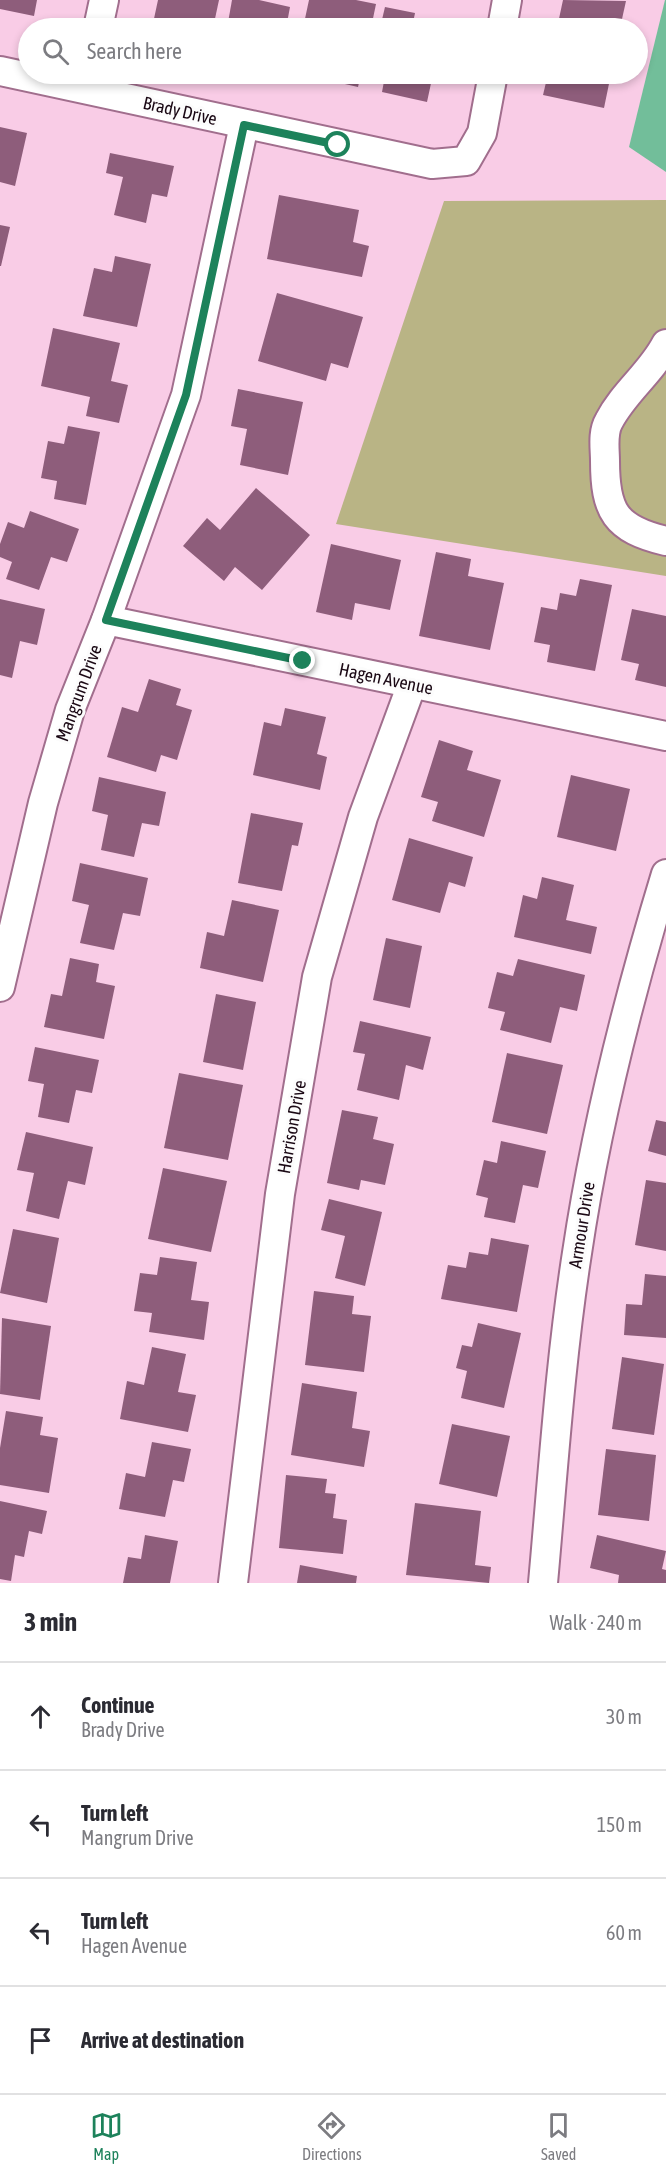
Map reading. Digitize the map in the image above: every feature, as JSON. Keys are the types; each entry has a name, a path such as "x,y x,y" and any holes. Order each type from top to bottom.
{"street":[{"path":"100,18 104,0"},
{"path":"504,18 507,0"},
{"name":"Brady Drive","path":"0,71 18,73"},
{"name":"Brady Drive","path":"95,84 244,125 432,164 466,160 482,134 491,84"},
{"name":"Mangrum Drive","path":"0,987 43,803 64,730 106,620 186,395 244,125"},
{"path":"666,344 652,367 613,414 605,431 604,441 607,498 615,515 630,528 666,541"},
{"name":"Hagen Avenue","path":"106,620 666,736"},
{"name":"Harrison Drive","path":"233,1583 280,1194 317,977 363,817 412,684"},
{"name":"Armour Drive","path":"543,1583 576,1254 602,1111 643,950 666,874"}],"shaded area":[{"path":"666,0 666,172 629,147 644,84 648,84 648,69"},
{"path":"666,200 666,576 336,524 444,201"}],"building":[{"path":"0,0 37,0 34,16 0,9"},
{"path":"158,0 219,0 215,18 154,18"},
{"path":"232,0 259,0 290,7 288,18 229,18"},
{"path":"309,0 356,0 376,4 373,18 305,18"},
{"path":"563,0 626,1 622,18 559,18"},
{"path":"385,7 415,13 414,18 382,18"},
{"path":"384,84 431,84 427,102 382,92"},
{"path":"546,84 609,84 604,108 543,95"},
{"path":"0,127 27,133 15,186 0,182"},
{"path":"110,153 174,166 167,197 152,194 146,223 114,215 123,177 106,173"},
{"path":"279,195 359,210 353,242 369,246 362,277 267,259"},
{"path":"0,225 10,227 1,266 0,266"},
{"path":"115,256 151,264 137,327 83,316 94,268 112,272"},
{"path":"277,293 363,317 348,368 331,363 326,381 258,361"},
{"path":"53,328 120,343 111,381 128,385 119,423 86,416 90,397 41,386"},
{"path":"238,389 303,402 288,475 240,465 247,429 231,426"},
{"path":"68,426 100,432 86,505 54,499 57,481 41,478 48,441 64,444"},
{"path":"256,488 310,535 262,590 235,567 224,581 183,546 207,518 220,530"},
{"path":"30,511 79,529 67,562 51,557 39,590 6,579 12,562 0,557 0,544 8,522 24,528"},
{"path":"331,544 401,560 390,610 355,603 352,620 316,612"},
{"path":"436,552 471,559 468,576 504,583 490,650 419,636"},
{"path":"580,579 612,585 595,671 547,662 550,645 534,642 541,607 557,610 560,593 576,596"},
{"path":"0,599 45,609 37,645 20,641 12,678 0,675"},
{"path":"632,609 666,616 666,687 635,680 639,664 621,660"},
{"path":"149,679 181,689 176,705 192,710 177,760 161,755 156,772 107,757 122,707 138,712"},
{"path":"285,708 326,717 317,754 327,757 320,790 253,775 264,722 281,726"},
{"path":"439,740 473,751 467,770 501,780 484,837 432,821 438,802 421,797"},
{"path":"571,775 630,789 616,851 557,837"},
{"path":"99,777 166,792 159,826 142,823 134,857 101,850 108,815 92,811"},
{"path":"251,813 303,823 298,846 292,845 282,891 238,883"},
{"path":"409,838 473,857 465,887 449,882 440,913 392,900"},
{"path":"80,863 148,878 140,916 123,913 114,950 80,943 89,905 72,901"},
{"path":"542,877 574,885 566,920 597,927 591,954 514,937 523,895 537,899"},
{"path":"232,900 279,910 263,982 200,968 207,932 224,936"},
{"path":"386,938 422,946 410,1008 373,1000"},
{"path":"70,958 99,964 96,982 115,986 104,1039 44,1027 51,994 62,996"},
{"path":"518,959 585,975 577,1011 560,1007 551,1043 500,1030 505,1012 488,1008 497,972 513,976"},
{"path":"216,994 256,1002 243,1070 203,1062"},
{"path":"360,1021 431,1037 423,1070 406,1065 399,1100 357,1090 365,1054 353,1052"},
{"path":"35,1047 99,1060 92,1093 76,1090 69,1123 38,1117 44,1084 28,1081"},
{"path":"507,1053 563,1065 547,1134 492,1122"},
{"path":"179,1073 243,1085 228,1160 164,1148"},
{"path":"342,1110 378,1117 373,1139 394,1144 385,1185 361,1180 359,1190 327,1183"},
{"path":"656,1120 666,1122 666,1156 648,1151"},
{"path":"26,1132 93,1147 85,1185 68,1181 59,1219 26,1211 34,1173 17,1170"},
{"path":"501,1141 546,1151 538,1188 523,1185 515,1223 484,1217 488,1198 476,1195 484,1160 497,1163"},
{"path":"163,1168 227,1181 211,1252 148,1239"},
{"path":"646,1180 666,1183 666,1251 635,1245"},
{"path":"329,1199 382,1212 365,1286 335,1278 345,1236 321,1230"},
{"path":"13,1229 59,1238 47,1303 0,1293"},
{"path":"491,1238 529,1245 517,1312 441,1299 448,1265 466,1268 469,1252 488,1255"},
{"path":"160,1257 197,1262 191,1300 209,1302 204,1340 149,1332 152,1313 134,1311 140,1273 157,1275"},
{"path":"645,1274 666,1276 666,1338 624,1335 626,1304 642,1305"},
{"path":"314,1291 354,1296 352,1314 371,1316 364,1372 305,1365"},
{"path":"2,1318 51,1326 40,1400 0,1394"},
{"path":"478,1323 521,1333 504,1408 461,1398 467,1371 456,1368 462,1345 472,1347"},
{"path":"152,1347 186,1354 178,1392 196,1395 188,1432 120,1419 127,1381 144,1385"},
{"path":"622,1357 664,1364 654,1435 612,1429"},
{"path":"302,1383 357,1392 352,1428 370,1431 364,1467 291,1455"},
{"path":"6,1411 43,1417 40,1435 58,1438 49,1493 0,1485 0,1448"},
{"path":"452,1424 510,1436 497,1497 439,1484"},
{"path":"152,1442 191,1449 184,1482 173,1480 165,1517 119,1509 126,1473 145,1477"},
{"path":"606,1449 656,1455 649,1521 598,1515"},
{"path":"286,1475 327,1479 325,1493 336,1494 333,1518 347,1520 343,1554 279,1548"},
{"path":"0,1501 47,1511 42,1534 29,1531 24,1557 15,1555 11,1581 0,1579"},
{"path":"415,1503 481,1511 475,1565 491,1567 489,1583 406,1575"},
{"path":"145,1535 178,1541 170,1583 123,1583 128,1557 141,1559"},
{"path":"597,1535 666,1551 662,1569 666,1570 666,1583 618,1583 619,1575 590,1568"},
{"path":"300,1565 357,1576 356,1583 297,1583"}],"route":[{"path":"303,661 106,620 186,395 244,125 338,145"}]}
